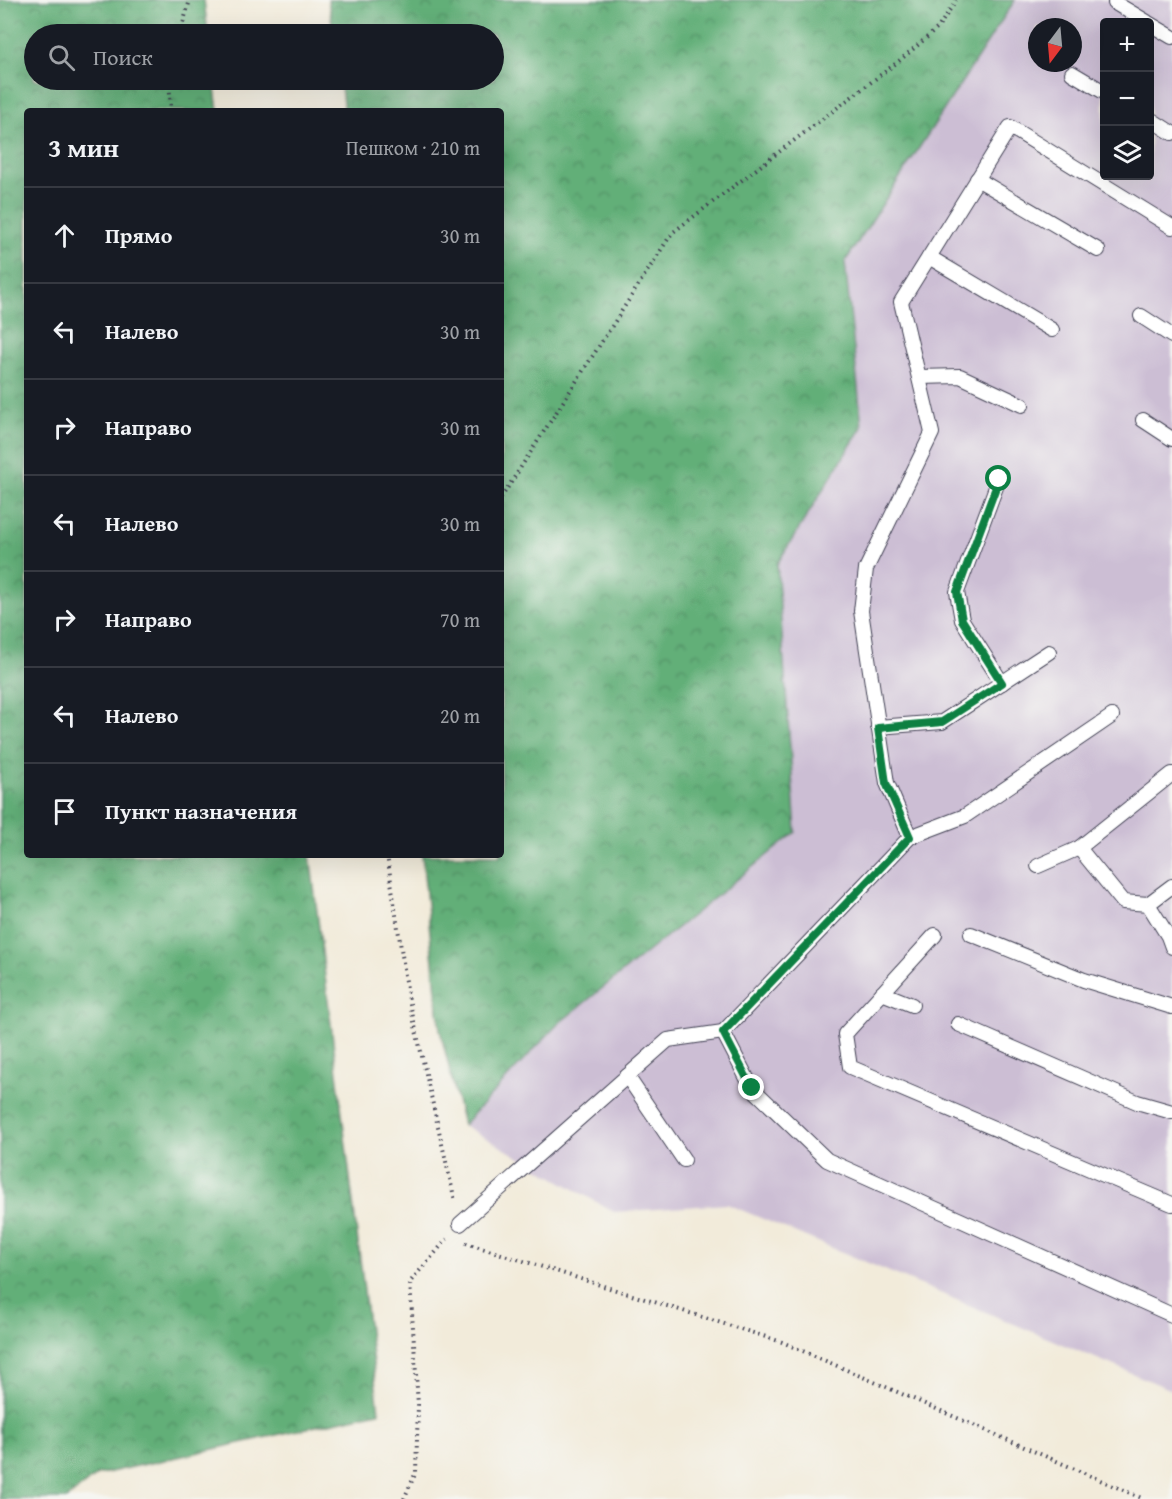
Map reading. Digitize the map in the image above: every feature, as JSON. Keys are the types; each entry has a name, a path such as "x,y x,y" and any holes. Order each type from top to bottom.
{"lane":[{"path":"1115,3 1140,18"},
{"path":"1154,27 1172,38"},
{"path":"1072,73 1100,90"},
{"path":"1154,122 1172,133"},
{"path":"910,837 886,783 861,611 866,569 932,433 901,302 1010,127 1172,227"},
{"path":"977,179 1098,250"},
{"path":"929,257 1052,330"},
{"path":"1141,316 1172,336"},
{"path":"919,376 960,376 1022,405"},
{"path":"1143,420 1172,439"},
{"path":"999,479 957,592 962,620 1002,683"},
{"path":"878,728 942,722 1049,652"},
{"path":"460,1224 668,1040 723,1032 910,837 965,816 1112,716"},
{"path":"1038,866 1079,848 1172,774"},
{"path":"1079,848 1124,902 1148,904 1172,886"},
{"path":"1148,904 1172,947"},
{"path":"971,934 1084,980 1172,1006"},
{"path":"934,935 845,1034 850,1067 1172,1204"},
{"path":"882,993 912,1005"},
{"path":"958,1024 1137,1102 1172,1112"},
{"path":"723,1032 752,1088 827,1160 1172,1315"},
{"path":"627,1076 684,1160"}],"path":[{"path":"183,24 190,0"},
{"path":"504,493 672,233 898,61 938,28 956,0"},
{"path":"170,90 171,108"},
{"path":"387,858 408,995 460,1224 410,1281 418,1416 416,1472 404,1499"},
{"path":"449,1238 783,1342 1144,1499"}],"shaded area":[{"path":"1015,0 1172,0 1172,1390 727,1204 614,1212 463,1125 558,1024 796,832 777,564 862,427 845,262"}],"green space":[{"path":"0,0 204,0 207,24 24,24 24,90 215,90 218,108 24,108 24,858 310,858 379,1412 97,1475 66,1499 0,1499"},
{"path":"328,0 1015,0 845,262 862,427 777,564 796,832 558,1024 463,1125 440,1030 422,858 504,858 504,108 344,108 341,90 504,90 504,24 332,24"}],"route":[{"path":"752,1088 723,1032 910,837 886,783 878,728 942,722 1002,683 962,620 957,592 999,479"}]}
